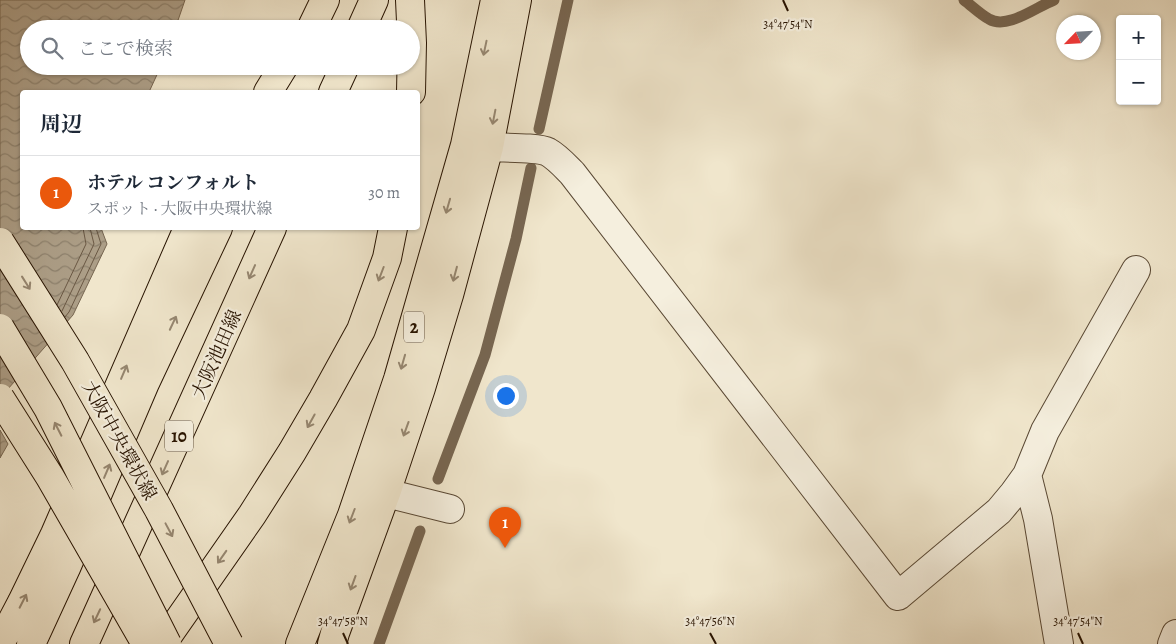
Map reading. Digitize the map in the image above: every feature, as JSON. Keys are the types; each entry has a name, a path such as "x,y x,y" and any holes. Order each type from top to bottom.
{"main road":[{"path":"365,20 374,0"},
{"name":"2","path":"300,644 352,515 398,379 465,145 496,0"},
{"name":"2","path":"332,644 386,493 449,296 488,147 517,0"},
{"path":"411,5 411,20"},
{"path":"269,90 278,75"},
{"path":"282,90 289,75"},
{"path":"334,90 341,75"},
{"path":"411,75 411,90"},
{"path":"0,644 55,534 187,230"},
{"path":"31,644 66,568 145,383 217,230"},
{"name":"大阪池田線","path":"84,644 271,230"},
{"path":"162,644 257,508 323,399 361,330 387,258 393,230"},
{"name":"大阪中央環状線","path":"0,242 80,369 159,510 229,644"},
{"path":"0,328 48,408 167,644"},
{"path":"0,398 50,477 146,644"}],"street":[{"path":"488,147 539,149 548,152 572,173 898,596 999,511 1014,493 1027,474 1045,431 1136,270"},
{"path":"1027,474 1038,519 1059,644"},
{"path":"386,493 450,509"},
{"path":"1172,644 1176,634"}],"water":[{"path":"0,0 185,0 178,20 20,20 20,75 157,75 150,90 20,90 20,230 102,230 107,244 73,315 0,398"},
{"path":"0,430 8,444 0,458"}],"waterway":[{"path":"539,129 568,0"},
{"path":"964,0 996,22 1013,20 1054,0"},
{"path":"438,479 485,355 516,239 531,168"},
{"path":"379,644 420,531"}],"place":[{"name":"ホテル コンフォルト","path":"505,548"}]}
